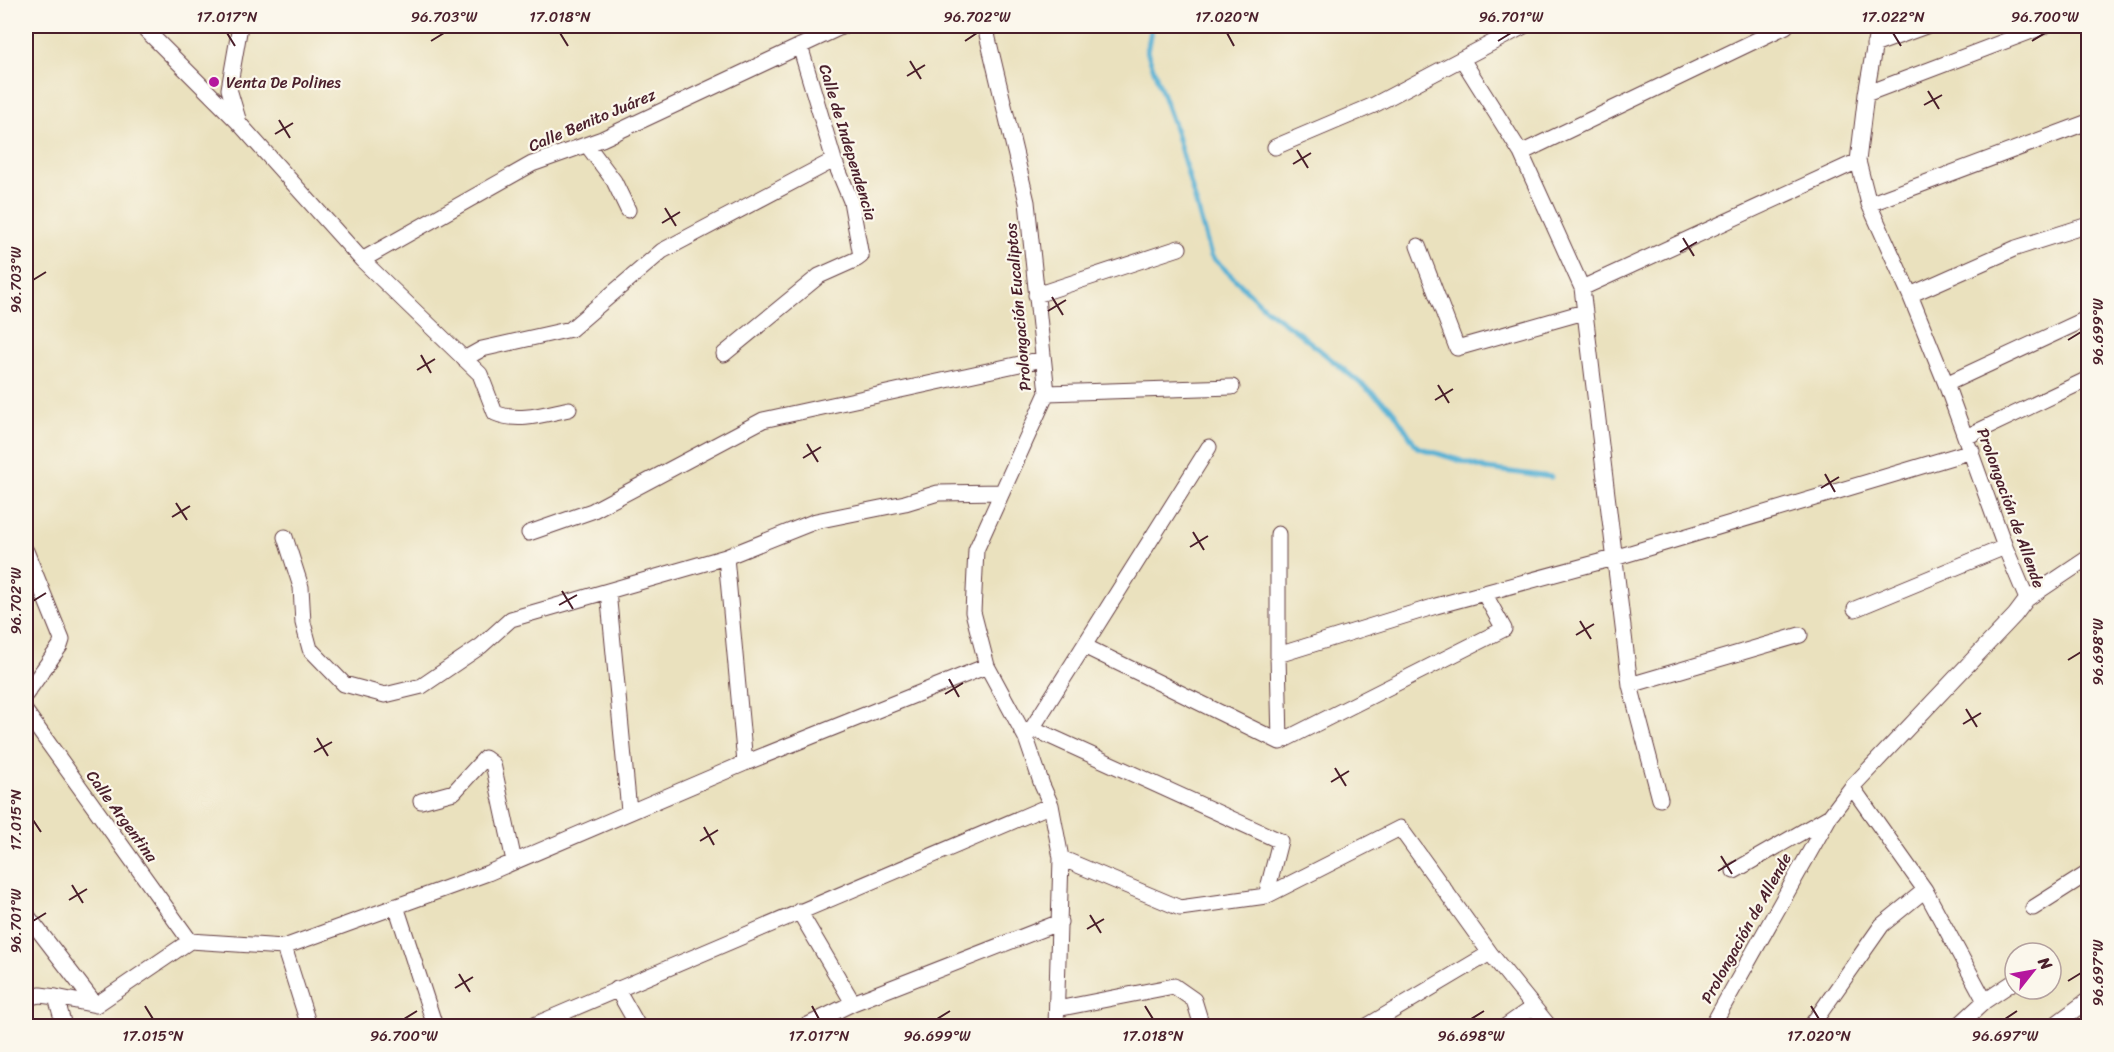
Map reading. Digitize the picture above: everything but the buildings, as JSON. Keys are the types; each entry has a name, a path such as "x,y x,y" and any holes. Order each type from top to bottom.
{"street":[{"path":"142,26 238,122 362,260 480,374 495,413 506,418 531,417 569,409"},
{"path":"238,122 229,89 240,26"},
{"name":"Calle Benito Juárez","path":"362,260 532,164 587,145 843,26"},
{"name":"Prolongación Eucaliptos","path":"985,26 1027,202 1047,393 976,550 973,612 987,666 1029,733 1042,785 1051,805 1061,858 1056,1026"},
{"path":"1275,147 1374,105 1524,26"},
{"path":"1521,153 1786,26"},
{"name":"Prolongación de Allende","path":"1712,1026 1830,816 1852,787 2015,615 2027,599 1946,384 1910,295 1869,204 1858,161 1866,94 1878,26"},
{"path":"1875,45 1926,26"},
{"path":"1866,94 2045,26"},
{"name":"Calle de Independencia","path":"724,354 819,276 861,256 851,201 834,160 800,46"},
{"path":"1462,58 1521,153 1582,288 1630,685 1660,799"},
{"path":"1869,204 2088,122"},
{"path":"587,145 614,181 628,210"},
{"path":"464,359 482,349 571,328 662,250 834,160"},
{"path":"1582,288 1858,161"},
{"path":"1910,295 2016,248 2088,225"},
{"path":"1419,246 1457,348 1584,312"},
{"path":"1036,295 1179,248"},
{"path":"1946,384 2088,318"},
{"path":"529,533 592,511 763,420 1043,359"},
{"path":"1278,655 1436,606 1614,558 1969,444 2088,379"},
{"path":"1047,393 1232,387"},
{"path":"1209,447 1029,733 1280,841 1266,896"},
{"path":"285,537 301,587 303,623 310,649 344,684 385,695 422,686 481,646 511,619 726,556 816,521 905,503 938,493 1002,492"},
{"path":"1278,534 1280,742"},
{"path":"1855,609 2006,547"},
{"path":"26,551 62,640 26,694"},
{"path":"726,556 746,763"},
{"path":"2027,599 2088,558"},
{"path":"608,591 629,812"},
{"path":"1280,742 1504,629 1484,593"},
{"path":"1630,685 1800,635"},
{"path":"1084,646 1280,742"},
{"path":"26,998 40,995 96,1005 190,941 284,947 488,873 746,763 987,666"},
{"name":"Calle Argentina","path":"27,716 190,941"},
{"path":"421,801 454,792 485,758 493,764 514,861"},
{"path":"1852,787 1925,890 1985,1001"},
{"path":"532,1026 1051,805"},
{"path":"1734,871 1830,816"},
{"path":"1061,858 1180,908 1266,896 1400,828 1490,952 1549,1026"},
{"path":"2033,908 2088,873"},
{"path":"1811,1026 1882,925 1925,890"},
{"path":"396,906 435,1026"},
{"path":"799,911 853,1003"},
{"path":"26,914 96,1005"},
{"path":"806,1026 853,1003 1060,922"},
{"path":"284,947 309,1026"},
{"path":"1367,1026 1490,952"},
{"path":"1057,1009 1174,986 1194,1000 1202,1026"},
{"path":"617,989 638,1026"},
{"path":"1958,1026 1985,1001 2003,989"},
{"path":"56,997 64,1026"},
{"path":"2054,1026 2088,1000"},
{"path":"1506,1026 1533,1007"}],"waterway":[{"path":"1152,26 1147,51 1174,125 1211,256 1266,309 1392,409 1417,447 1487,469 1551,477"}],"place":[{"name":"Venta De Polines","path":"214,82"}]}
